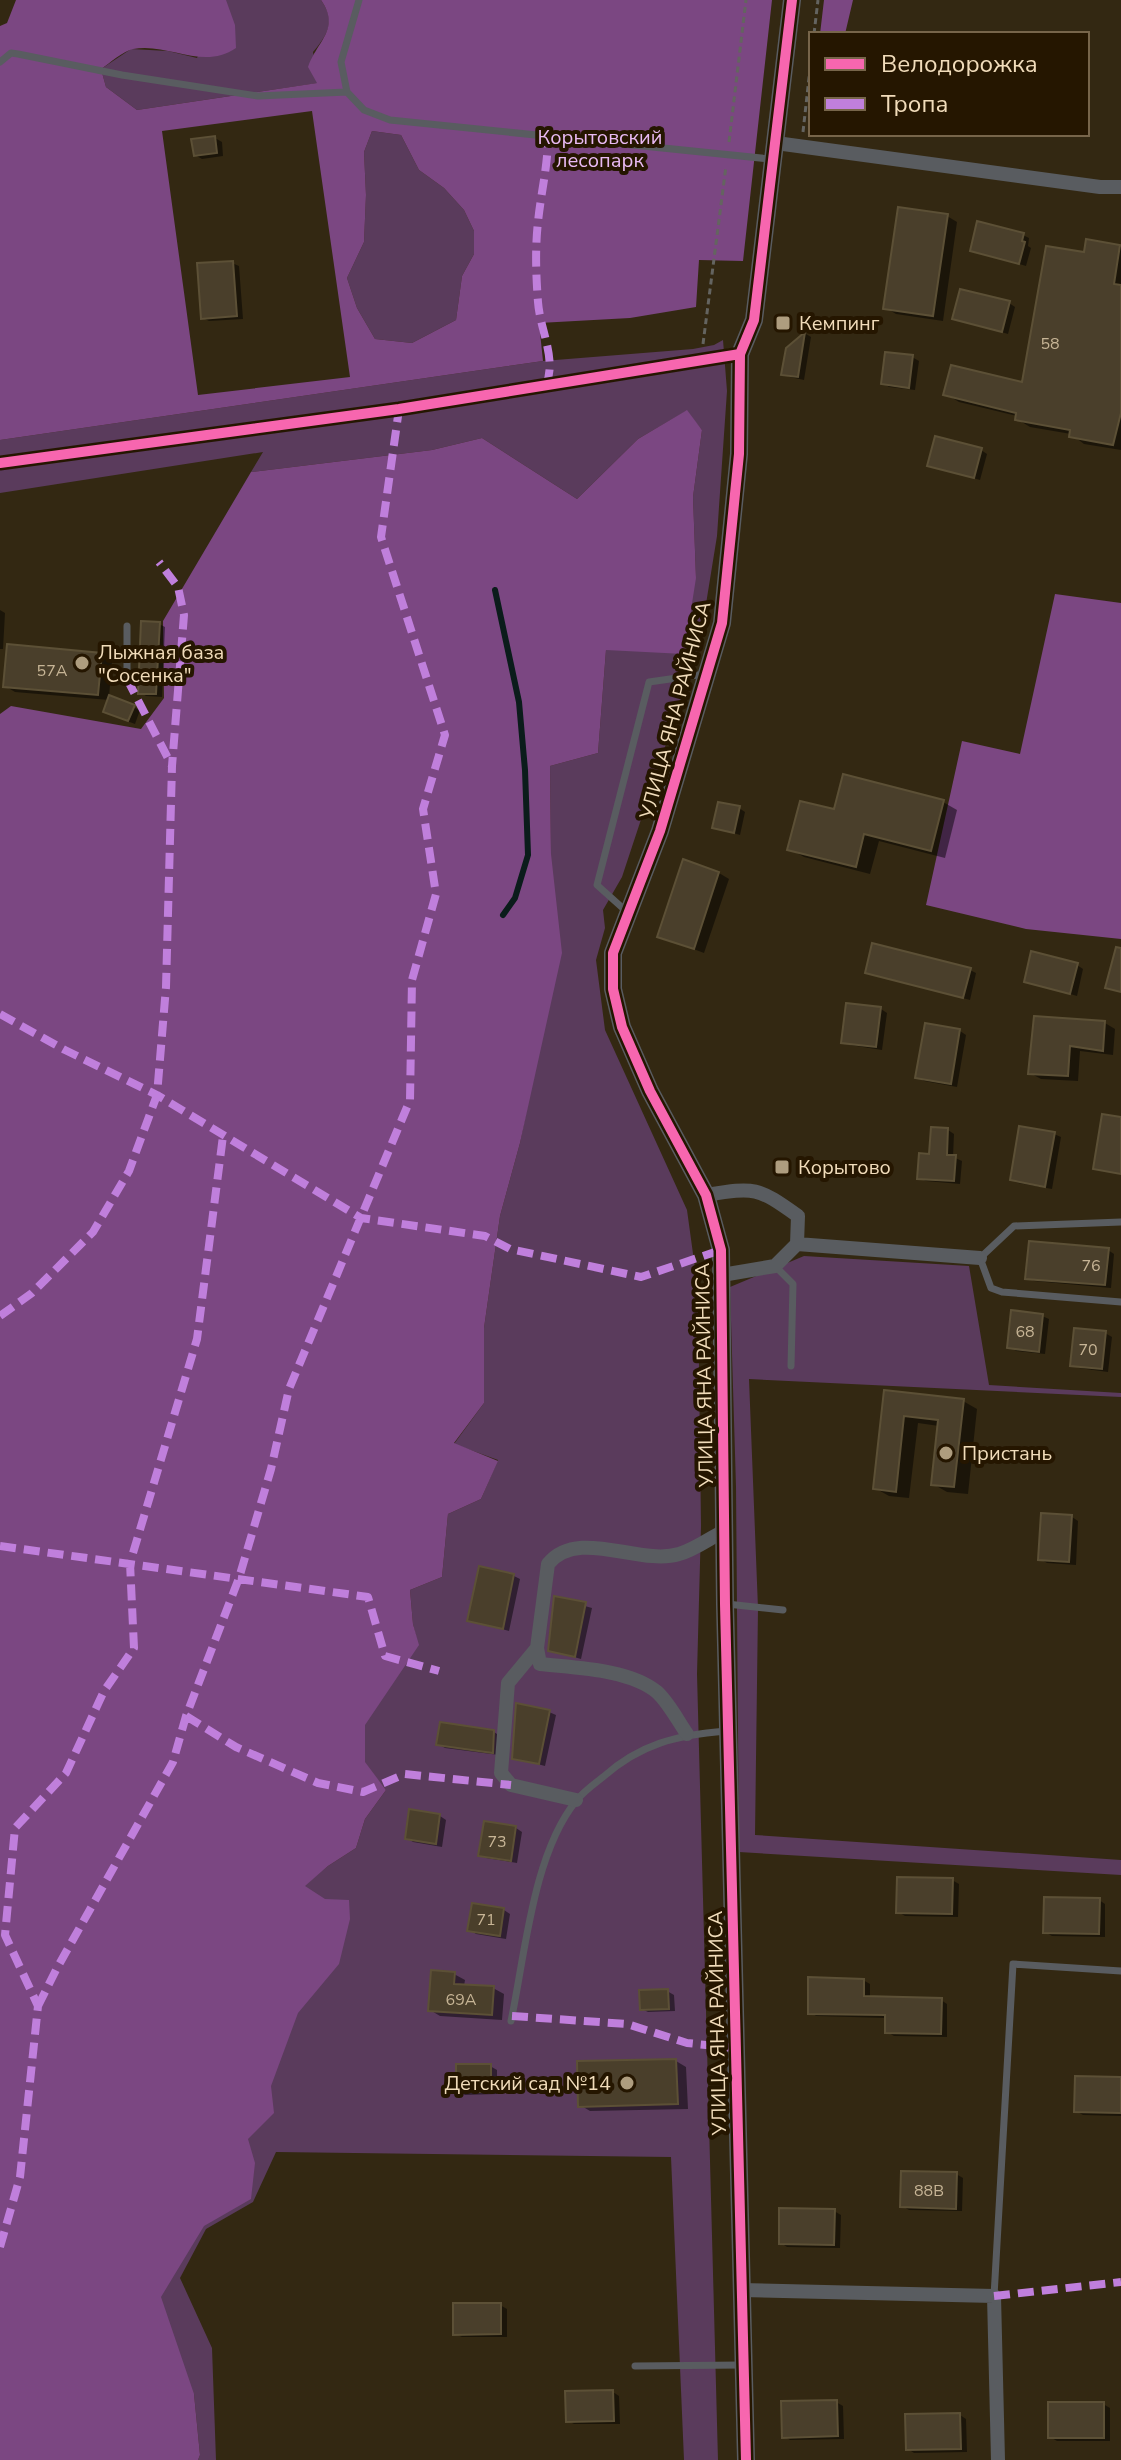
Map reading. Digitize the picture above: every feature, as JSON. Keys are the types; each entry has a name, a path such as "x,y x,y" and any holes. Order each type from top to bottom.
{"street":[{"name":"УЛИЦА ЯНА РАЙНИСА","path":"746,2460 725,1604 721,1250 706,1195 650,1091 622,1027 613,989 613,953 660,831 722,623 739,454 740,354 754,320 792,0"},
{"path":"775,151 802,146 1084,185 1121,187"},
{"path":"0,463 383,411 740,354"},
{"path":"706,1195 747,1189 768,1194 798,1216 797,1244 775,1266 722,1275"},
{"path":"797,1244 980,1258"},
{"path":"687,1734 660,1694 643,1682 597,1670 540,1664 537,1648 548,1564 556,1553 576,1547 678,1555 724,1531"},
{"path":"537,1648 508,1683 501,1773 511,1785 576,1800"},
{"path":"741,2290 994,2296 998,2460"}],"lane":[{"path":"359,0 341,62 347,92 364,110 390,120 727,155 775,151"},
{"path":"0,62 11,53 122,75 258,96 347,92"},
{"path":"127,626 127,679"},
{"path":"628,913 597,885 649,682 707,674"},
{"path":"1121,1222 1014,1226 980,1258 991,1288 1002,1292 1121,1302"},
{"path":"775,1266 793,1284 791,1366"},
{"path":"725,1604 783,1610"},
{"path":"511,2021 536,1892 554,1836 576,1800 621,1761 641,1749 687,1734 728,1731"},
{"path":"994,2296 1013,1964 1121,1971"},
{"path":"635,2366 743,2365"}],"path":[{"path":"701,360 746,0"},
{"path":"814,32 818,0"},
{"path":"802,146 809,79"}],"shaded area":[{"path":"226,0 321,0 329,21 323,39 313,52 318,83 137,110 106,87 101,69 131,49 168,51 197,58"},
{"path":"372,131 401,135 419,170 444,188 464,210 474,231 474,254 462,276 456,320 412,343 375,339 357,308 347,278 364,242 364,152"},
{"path":"723,340 727,391 717,536 700,641 622,877 603,910 605,928 596,960 605,1030 687,1210 698,1290 701,1526 697,1674 718,2460 684,2460 671,2157 276,2152 253,2202 206,2229 180,2278 212,2348 216,2460 198,2460 194,2394 0,2460 0,2362 388,1573 366,1722 418,1645 410,1590 442,1577 448,1514 481,1499 498,1460 454,1444 484,1403 484,1328 500,1216 520,1143 539,1048 551,854 550,766 598,753 606,650 696,578 693,497 702,430 686,411 638,439 577,499 482,438 432,450 251,472 263,452 0,493 0,440 543,361 714,345","holes":["364,1763 386,1790 365,1819 356,1848 305,1885"]},
{"path":"804,1256 969,1266 989,1385 1121,1393 1121,1397 749,1379 758,1608 755,1835 1121,1860 1121,1875 739,1852 736,1487 730,1287"}],"green space":[{"name":"Корытовский лесопарк","path":"16,0 226,0 235,25 236,48 211,57 159,49 133,49 101,69 106,87 137,110 317,83 308,67 328,27 327,10 321,0 772,0 743,261 699,260 696,307 630,318 539,323 543,361 0,440 0,26 7,23","holes":["312,111 350,377 198,395 162,131","372,131 401,135 419,170 444,188 464,210 474,231 474,254 462,276 456,320 412,343 375,339 357,308 347,278 364,242 364,152"]},
{"path":"824,0 853,0 845,32 820,32"},
{"path":"687,410 702,430 693,497 696,578 684,654 606,650 598,753 550,766 551,854 562,953 520,1143 500,1216 484,1328 484,1403 454,1443 498,1461 481,1499 448,1514 442,1577 410,1590 413,1624 419,1645 365,1725 365,1762 386,1790 365,1819 356,1848 305,1886 325,1899 349,1900 350,1919 339,1964 298,2013 271,2086 274,2113 248,2139 255,2163 251,2199 204,2226 161,2297 194,2394 200,2455 198,2460 0,2460 0,714 11,706 141,729 164,698 163,621 251,472 432,450 482,438 577,499 638,439"},
{"path":"1055,594 1121,603 1121,939 1026,929 926,905 962,741 1020,754"}],"building":[{"path":"215,136 217,153 194,156 191,139"},
{"path":"898,207 948,214 933,316 883,309"},
{"path":"977,221 1024,233 1022,241 1025,242 1019,264 970,251"},
{"path":"1086,239 1120,245 1114,284 1121,285 1121,413 1113,445 1069,437 1070,430 1015,420 1016,413 943,395 951,365 1022,382 1046,246 1084,252"},
{"path":"233,261 237,316 201,319 197,263"},
{"path":"960,289 1010,301 1002,332 952,319"},
{"path":"805,332 798,377 781,375 786,348"},
{"path":"885,352 913,355 909,388 881,384"},
{"path":"935,436 982,448 974,478 927,466"},
{"path":"141,621 160,622 156,694 138,694"},
{"path":"7,644 102,653 98,695 3,687"},
{"path":"109,695 135,705 128,721 103,712"},
{"path":"843,774 944,800 931,851 864,834 856,867 787,850 800,801 834,809"},
{"path":"718,802 740,806 734,833 712,828"},
{"path":"683,859 719,872 694,949 657,937"},
{"path":"872,943 971,968 963,998 865,973"},
{"path":"1116,947 1121,948 1121,992 1105,988"},
{"path":"1031,951 1078,963 1070,994 1024,982"},
{"path":"846,1003 881,1007 876,1047 841,1043"},
{"path":"1034,1016 1105,1021 1103,1051 1070,1046 1068,1076 1028,1074"},
{"path":"925,1023 960,1029 951,1084 915,1078"},
{"path":"1102,1114 1121,1117 1121,1174 1093,1169"},
{"path":"1019,1126 1055,1132 1045,1187 1010,1180"},
{"path":"931,1127 948,1128 947,1155 956,1155 954,1181 917,1179 919,1153 929,1154"},
{"path":"1029,1241 1109,1248 1105,1285 1025,1279"},
{"path":"1011,1310 1043,1314 1039,1352 1007,1348"},
{"path":"1074,1328 1106,1331 1102,1369 1070,1366"},
{"name":"Пристань","path":"884,1390 964,1399 954,1487 931,1485 938,1420 904,1416 896,1492 873,1489"},
{"path":"1041,1513 1072,1515 1069,1562 1038,1560"},
{"path":"479,1566 514,1574 503,1629 467,1621"},
{"path":"554,1596 586,1602 575,1657 548,1651"},
{"path":"516,1703 550,1710 539,1764 512,1759"},
{"path":"440,1722 494,1730 493,1753 436,1745"},
{"path":"409,1809 440,1814 436,1844 405,1839"},
{"path":"484,1821 516,1826 511,1861 478,1856"},
{"path":"897,1877 953,1878 952,1914 896,1913"},
{"path":"1044,1897 1100,1898 1099,1934 1043,1933"},
{"path":"472,1903 504,1908 500,1936 467,1931"},
{"path":"431,1970 455,1972 454,1984 494,1986 492,2015 428,2011"},
{"path":"808,1977 864,1979 864,1996 942,1998 941,2034 885,2033 885,2015 808,2014"},
{"path":"668,1989 669,2009 640,2010 639,1990"},
{"name":"Детский сад №14","path":"676,2059 678,2104 578,2107 577,2061"},
{"path":"456,2064 491,2064 491,2092 456,2092"},
{"path":"1075,2076 1121,2077 1121,2113 1074,2112"},
{"path":"901,2171 957,2172 956,2209 900,2207"},
{"path":"779,2208 835,2209 834,2245 779,2244"},
{"path":"453,2303 501,2303 501,2334 453,2335"},
{"path":"613,2390 614,2421 566,2422 565,2391"},
{"path":"837,2400 838,2436 782,2438 781,2401"},
{"path":"1048,2402 1104,2402 1104,2438 1048,2438"},
{"path":"960,2413 961,2449 906,2450 905,2414"}],"waterway":[{"path":"495,590 519,702 528,855 515,898 503,915"}],"marked path":[{"path":"546,385 550,365 539,313 536,252 548,136"},
{"path":"38,2006 173,1762 186,1716 239,1578 271,1469 289,1389 410,1100 412,980 436,894 423,809 445,735 381,537 399,409"},
{"path":"0,1316 32,1293 93,1232 129,1171 157,1095 166,987 172,766 184,615 178,587 159,562"},
{"path":"127,679 172,766"},
{"path":"0,1014 157,1095 361,1218 485,1236 510,1249 641,1277 721,1250"},
{"path":"0,2247 20,2177 38,2006 5,1935 15,1828 66,1773 104,1691 134,1648 130,1563 197,1339 223,1136"},
{"path":"0,1546 368,1597 385,1656 439,1671"},
{"path":"186,1716 236,1747 318,1783 363,1792 405,1774 511,1785"},
{"path":"512,2016 627,2024 687,2043 735,2048"},
{"path":"994,2296 1121,2282"}],"cycle path":[{"path":"746,2460 725,1604 721,1250 706,1195 650,1091 622,1027 613,989 613,953 660,831 722,623 739,454 740,354 754,320 792,0"},
{"path":"0,463 399,409 740,354"}],"place":[{"name":"Кемпинг","path":"783,323"},
{"name":"Лыжная база \"Сосенка\"","path":"82,663"},
{"name":"Корытово","path":"782,1167"},
{"name":"Пристань","path":"946,1453"},
{"name":"Детский сад №14","path":"627,2083"}]}
